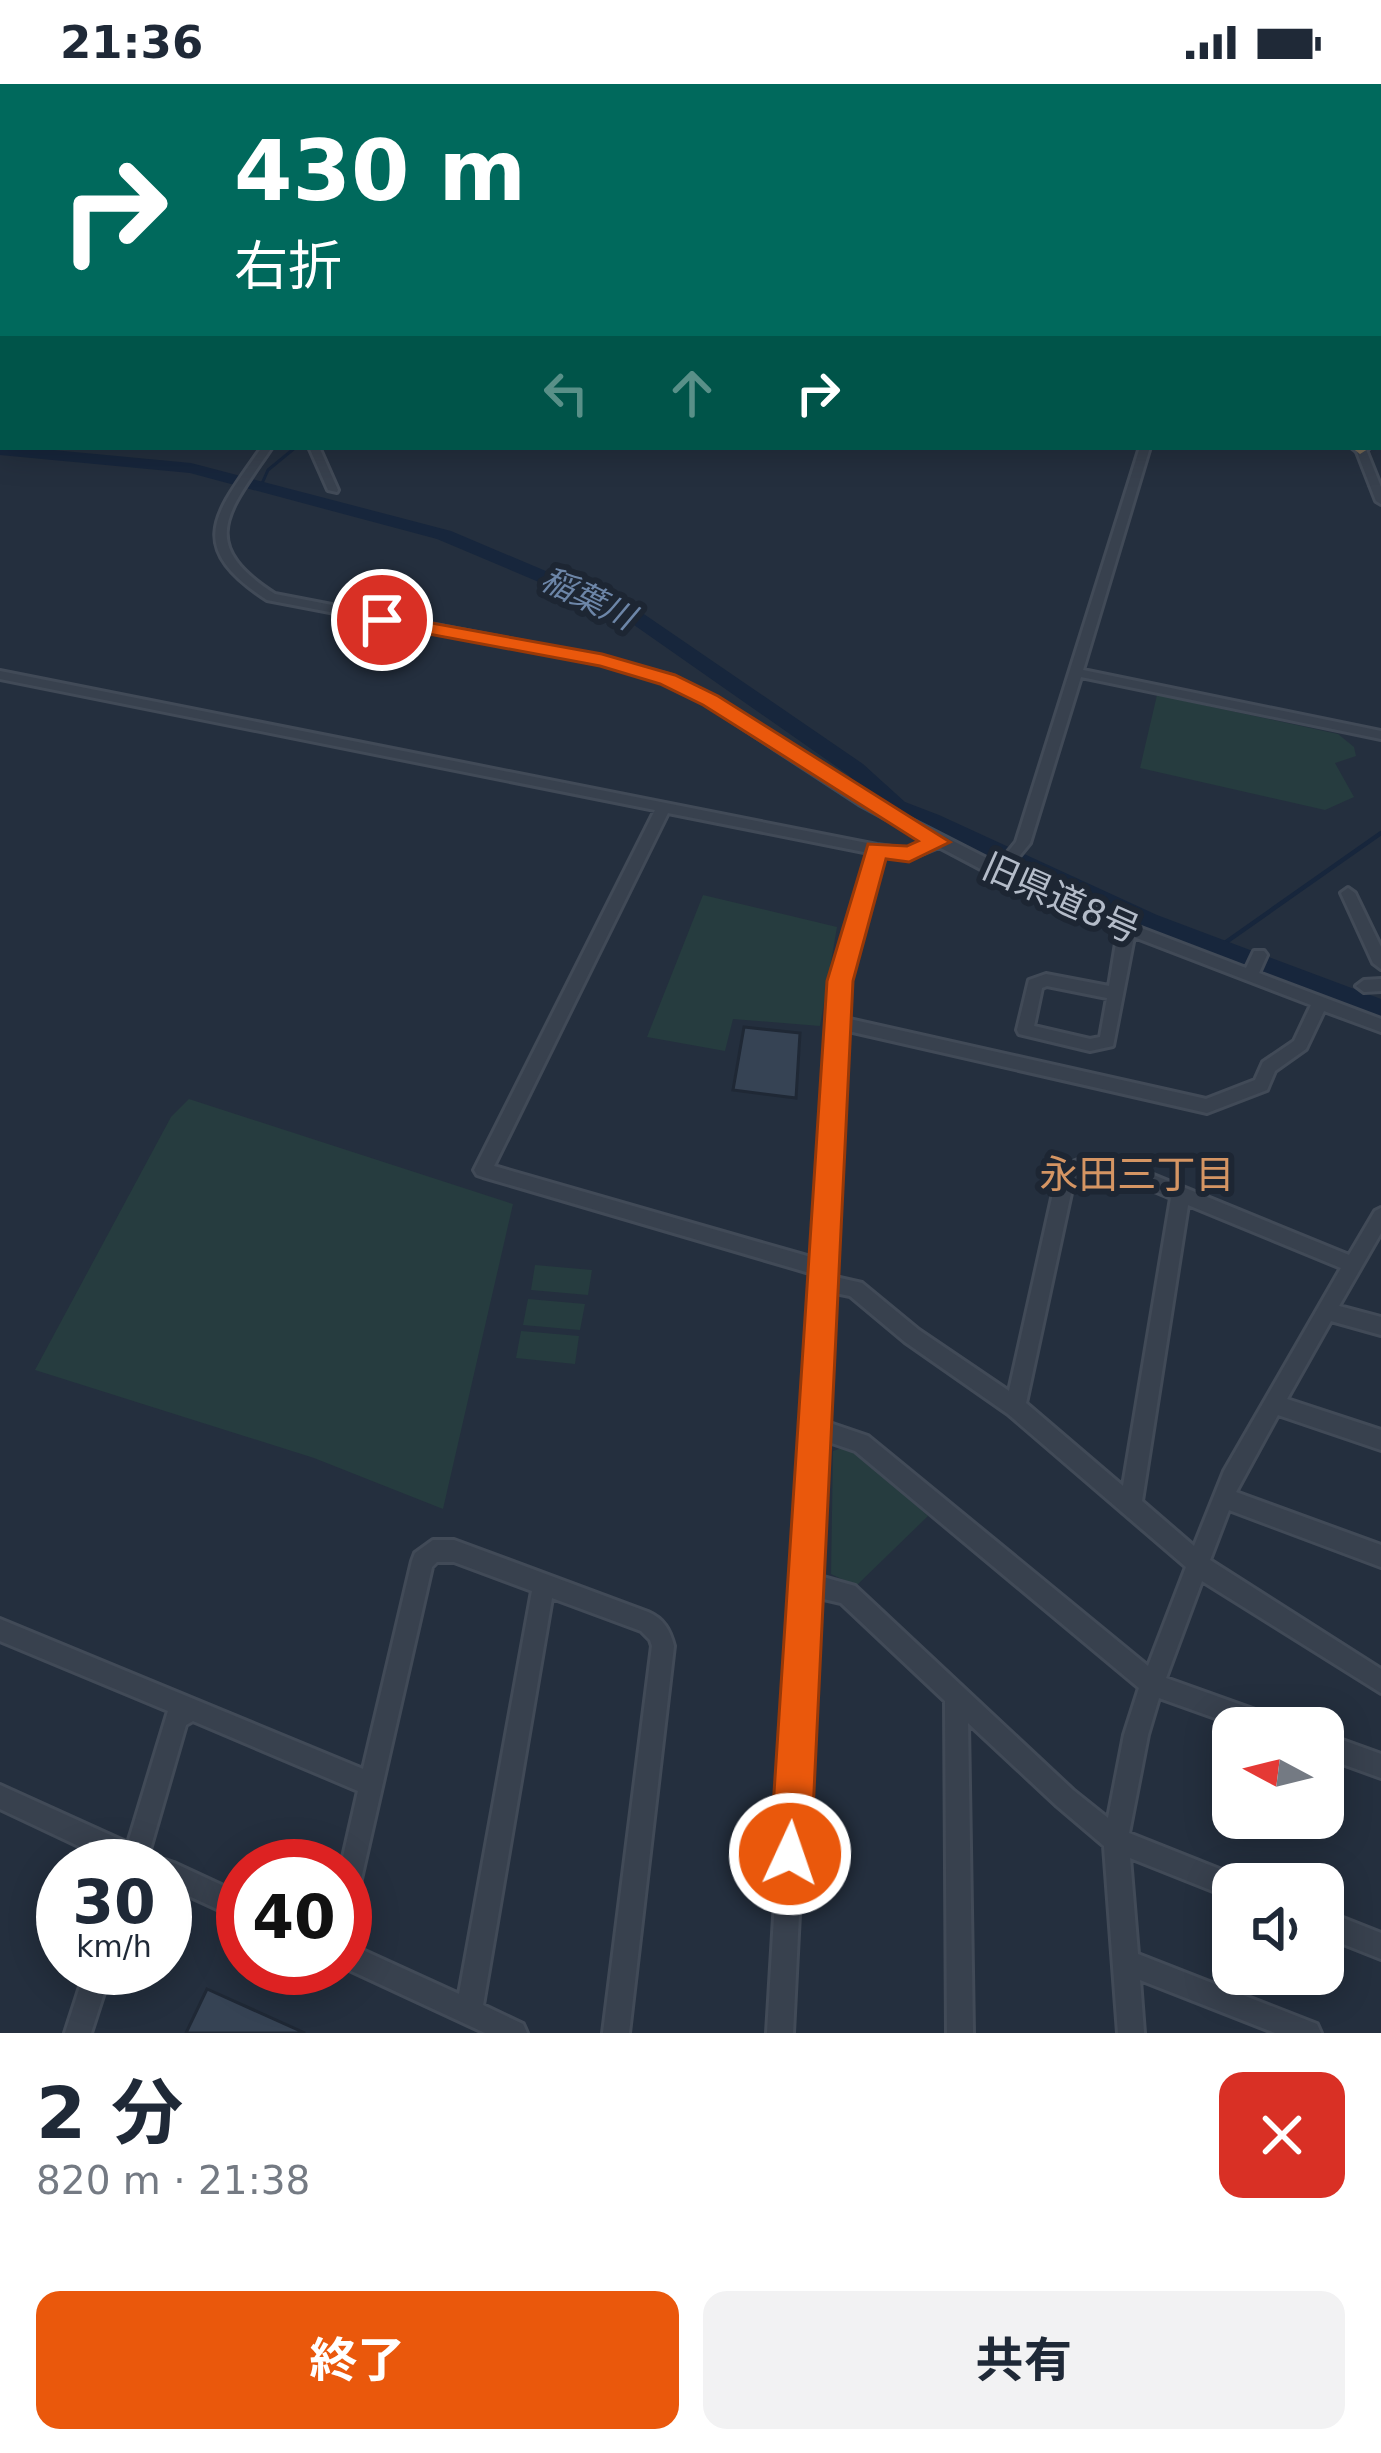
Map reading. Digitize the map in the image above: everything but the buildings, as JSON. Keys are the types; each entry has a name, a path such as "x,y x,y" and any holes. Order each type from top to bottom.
{"street":[{"name":"旧県道8号","path":"265,450 220,526 219,547 235,573 271,597 602,661 668,679 711,700 864,801 999,872 1131,930 1254,967 1320,1003 1381,1026"},
{"path":"316,450 333,490"},
{"path":"999,872 1023,843 1144,450"},
{"path":"1361,450 1381,501"},
{"path":"1076,672 1381,735"},
{"path":"0,675 877,850 909,854 938,842"},
{"path":"664,807 483,1170 854,1289 912,1336 1015,1407 1198,1563 1381,1682"},
{"path":"780,2033 836,1022 848,946 877,850"},
{"path":"1348,893 1381,962"},
{"path":"1114,992 1046,980 1035,984 1024,1030 1103,1044 1109,1036 1125,937 1131,930"},
{"path":"836,1022 1207,1106 1261,1085 1269,1067 1300,1045 1320,1003"},
{"path":"1015,1407 1065,1180 1071,1171 1108,1167 1354,1265"},
{"path":"1131,1502 1181,1193"},
{"path":"1131,2033 1116,1840 1136,1735 1223,1497 1381,1216"},
{"path":"1328,1312 1381,1326"},
{"path":"1273,1404 1381,1440"},
{"path":"812,1427 861,1443 1152,1684 1216,1707"},
{"path":"1223,1497 1381,1556"},
{"path":"359,1839 424,1561 442,1548 648,1623 660,1634 663,1646 616,2033"},
{"path":"805,1583 847,1594 1116,1840 1212,1879"},
{"path":"469,2014 543,1588"},
{"path":"0,1630 371,1784"},
{"path":"956,1696 960,2033"},
{"path":"146,1839 177,1717 191,1710"},
{"path":"1344,1753 1381,1766"},
{"path":"0,1797 88,1839"},
{"path":"1344,1931 1381,1946"},
{"path":"1124,1961 1308,2033"},
{"path":"372,1968 514,2033"},
{"path":"78,2033 90,1995"}],"green space":[{"path":"1157,695 1338,734 1354,747 1356,756 1335,763 1354,797 1325,810 1140,768"},
{"path":"703,895 837,927 820,1026 733,1019 725,1051 647,1037"},
{"path":"189,1099 513,1204 443,1509 314,1458 35,1370 171,1117"},
{"path":"535,1265 592,1270 588,1295 531,1290"},
{"path":"528,1299 585,1304 580,1330 523,1325"},
{"path":"521,1331 579,1336 575,1364 516,1358"},
{"path":"851,1445 928,1516 856,1586 831,1574 833,1451"}],"waterway":[{"name":"稲葉川","path":"0,450 191,468 444,535 631,614 855,769 907,813 1148,921 1381,1009"},
{"path":"260,488 268,470 292,450"},
{"path":"1219,947 1381,833"}],"district":[{"name":"永田三丁目","path":"1137,1174"}],"route":[{"path":"382,620 602,661 668,679 711,700 864,801 938,842 909,854 877,850 840,981 790,1854"}]}
